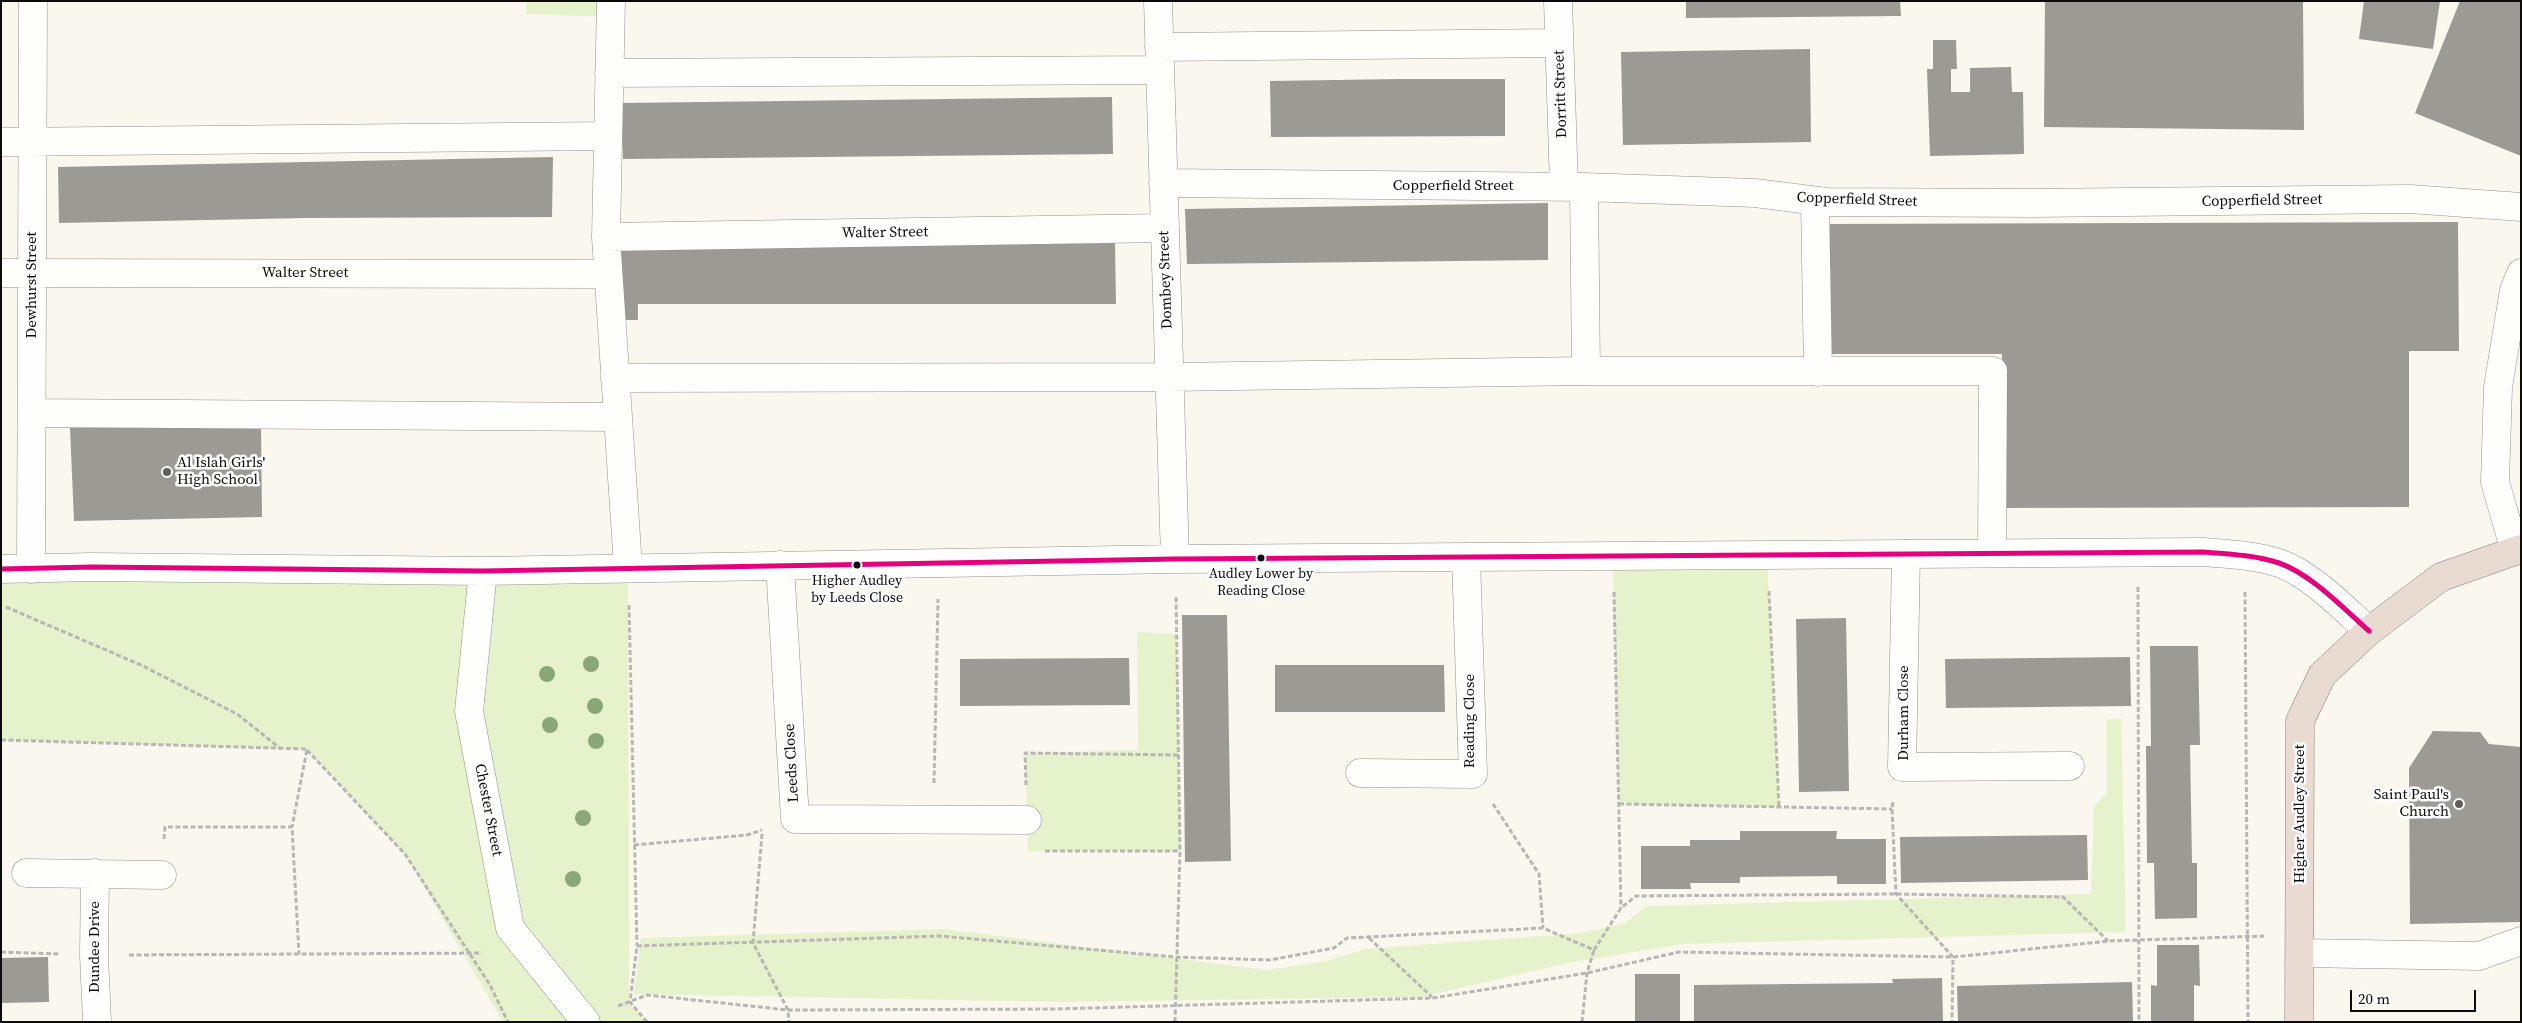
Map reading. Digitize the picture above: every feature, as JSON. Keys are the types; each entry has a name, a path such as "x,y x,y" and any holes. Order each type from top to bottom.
{"highway":[{"name":"Higher Audley Street","path":"2299,1022 2300,721 2322,675 2369,631 2441,577 2518,550"}],"street":[{"name":"Dewhurst Street","path":"31,569 33,1"},
{"path":"611,1 606,237 628,567"},
{"name":"Dombey Street","path":"1158,1 1174,559"},
{"name":"Dorritt Street","path":"1558,1 1559,43 1574,187 1586,371"},
{"path":"610,73 1160,59 1559,43"},
{"path":"1,142 608,136"},
{"name":"Copperfield Street","path":"1163,183 1574,187 1754,193 1816,202 2032,203 2410,199 2521,207"},
{"path":"1816,202 1818,372"},
{"name":"Walter Street","path":"606,237 1165,228"},
{"path":"2518,550 2495,482 2498,387 2514,290 2521,272"},
{"name":"Walter Street","path":"1,273 608,274"},
{"path":"615,378 1169,376 1586,371 1993,371 1992,552"},
{"path":"32,413 618,417"},
{"path":"1,569 92,567 483,571 1174,559 2138,552 2245,555 2281,564 2314,584 2369,631"},
{"name":"Durham Close","path":"1906,554 1902,767 2070,766"},
{"name":"Reading Close","path":"1360,773 1473,774 1466,557"},
{"name":"Leeds Close","path":"780,565 796,819 1027,820"},
{"name":"Chester Street","path":"483,571 470,711 510,928 585,1021"},
{"path":"26,873 162,875"},
{"name":"Dundee Drive","path":"95,873 94,956 96,1022"},
{"path":"2299,944 2479,956 2521,941"}],"path":[{"path":"2138,552 2139,1022"},
{"path":"1767,554 1779,807"},
{"path":"2245,555 2248,1022"},
{"path":"1613,556 1621,908"},
{"path":"1174,559 1180,851 1175,1022"},
{"path":"933,821 938,563"},
{"path":"628,567 637,946 630,1002 647,1022"},
{"path":"1,604 141,666 237,714 281,749"},
{"path":"1,740 307,749 405,854 490,984 508,1022"},
{"path":"299,954 292,827 307,749"},
{"path":"1178,755 1025,753 1028,851 1180,851"},
{"path":"1902,767 1892,809 1896,894 1953,957 1952,1022"},
{"path":"1473,774 1539,874 1543,928"},
{"path":"1619,804 1892,809"},
{"path":"634,845 747,835 796,819"},
{"path":"162,875 165,827 292,827"},
{"path":"762,830 753,943 788,1010 789,1022"},
{"path":"1582,1022 1587,972 1594,950 1621,908 1636,896 1896,894 2063,897 2109,941"},
{"path":"637,946 940,936 1176,957 1270,960 1334,948 1346,938 1543,928 1594,950"},
{"path":"585,1021 648,995 788,1010 1057,1009 1433,998 1587,972 1679,952 1953,957 2109,941 2247,937 2299,944"},
{"path":"1369,938 1433,998"},
{"path":"1,952 94,956 531,952"}],"green space":[{"path":"526,1 611,1 611,17 526,14"},
{"path":"1767,554 1779,807 1619,804 1613,556"},
{"path":"628,567 629,1003 645,1022 503,1022 405,854 307,749 1,740 1,569"},
{"path":"1137,632 1177,634 1180,851 1028,851 1025,753 1138,750"},
{"path":"2106,719 2121,719 2126,932 1683,944 1567,963 1422,997 1060,1002 634,994 641,938 944,929 1267,970 1326,961 1364,949 1581,933 1625,923 1647,906 2091,894 2094,806 2107,793"}],"building":[{"path":"1686,1 1900,1 1901,16 1686,18"},
{"path":"2045,1 2303,1 2304,130 2044,127"},
{"path":"2364,1 2440,1 2433,49 2359,39"},
{"path":"2460,1 2521,1 2521,156 2415,113"},
{"path":"1933,40 1956,40 1957,69 1951,69 1951,92 1970,92 1970,68 2011,67 2012,92 2023,92 2024,154 1930,156 1927,69 1933,69"},
{"path":"1810,49 1811,142 1623,145 1621,52"},
{"path":"1505,79 1505,136 1271,137 1270,81"},
{"path":"1112,97 1113,154 623,159 621,103"},
{"path":"553,157 552,217 305,218 59,223 58,167"},
{"path":"1548,203 1548,260 1187,264 1185,209"},
{"path":"2458,222 2459,351 2409,351 2409,507 2003,508 2002,354 1830,354 1829,224"},
{"path":"1115,243 1116,304 638,304 638,320 621,320 620,249"},
{"name":"Al Islah Girls' High School","path":"261,427 262,517 74,521 70,428"},
{"path":"1182,615 1227,615 1231,861 1185,862"},
{"path":"1846,618 1849,791 1799,792 1796,619"},
{"path":"2150,646 2198,646 2200,745 2190,745 2192,863 2197,863 2197,918 2155,919 2154,863 2147,863 2146,746 2151,746"},
{"path":"2130,657 2131,706 1946,708 1945,659"},
{"path":"1129,658 1130,705 960,706 960,659"},
{"path":"1275,665 1444,665 1445,712 1275,712"},
{"path":"2433,731 2480,732 2489,744 2521,747 2521,922 2410,924 2409,768"},
{"path":"1740,831 1837,831 1836,839 1886,839 1886,884 1837,884 1837,876 1740,877 1740,883 1690,883 1691,889 1641,889 1641,846 1690,846 1690,840 1740,840"},
{"path":"2087,835 2088,880 1901,883 1900,837"},
{"path":"2157,945 2199,945 2200,986 2194,985 2194,1022 2151,1022 2151,985 2157,986"},
{"path":"48,957 49,1002 1,1003 1,958"},
{"path":"1635,974 1680,974 1680,1022 1635,1022"},
{"path":"1942,978 1943,1022 1694,1022 1694,985 1893,983 1892,979"},
{"path":"2132,982 2133,1022 1958,1022 1957,986"}],"transit line":[{"path":"1,569 92,567 483,571 1175,559 2203,552 2260,558 2291,568 2327,593 2369,631"}],"place":[{"name":"Al Islah Girls' High School","path":"167,472"},
{"name":"Audley Lower by Reading Close","path":"1261,558"},
{"name":"Higher Audley by Leeds Close","path":"857,565"},
{"name":"Saint Paul's Church","path":"2459,804"}]}
